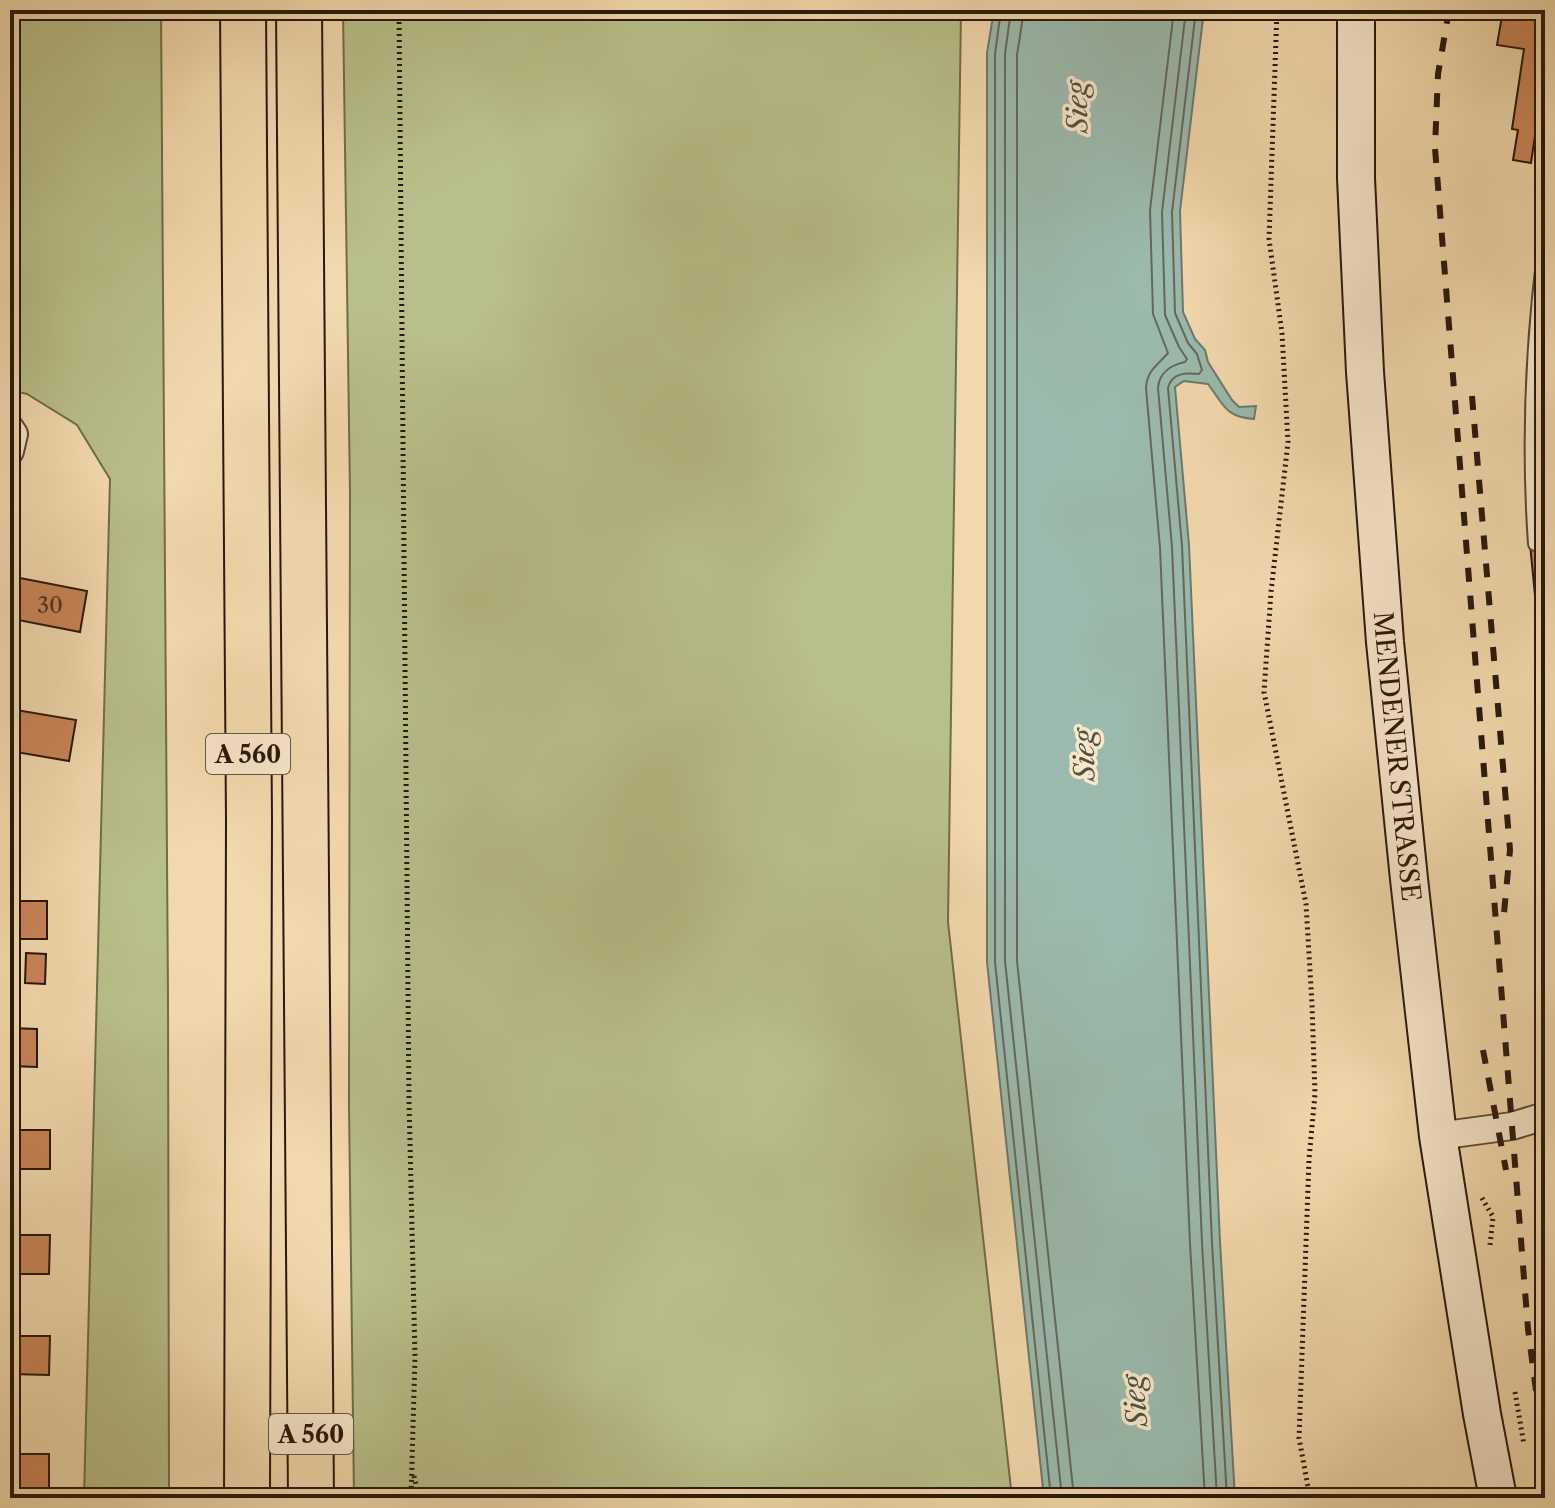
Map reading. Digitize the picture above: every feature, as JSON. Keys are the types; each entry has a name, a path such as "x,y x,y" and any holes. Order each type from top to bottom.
{"highway":[{"name":"A 560","path":"243,10 249,820 247,1498"},
{"name":"A 560","path":"299,10 311,1498"}],"street":[{"name":"MENDENER STRASSE","path":"1356,10 1356,178 1365,372 1385,642 1438,1136 1498,1498"},
{"path":"1438,1136 1512,1126 1545,1116"}],"lane":[{"path":"1535,544 1531,433 1537,312 1545,245"}],"path":[{"path":"399,10 408,1084 415,1356 411,1498"},
{"path":"1277,10 1269,239 1282,333 1288,442 1271,592 1264,692 1306,904 1315,1094 1309,1159 1299,1438 1310,1498"},
{"path":"411,1463 419,1498"}],"green space":[{"path":"10,10 161,10 169,1498 84,1498 110,479 77,425 27,394 10,390"},
{"path":"343,10 961,10 948,922 1012,1498 354,1498 349,1106 350,492"}],"water":[{"name":"Sieg","path":"994,10 1204,10 1180,211 1183,312 1195,339 1205,350 1208,362 1232,400 1239,407 1256,406 1254,419 1244,418 1226,409 1208,384 1184,381 1175,387 1189,545 1220,1242 1235,1498 1044,1498 987,962 987,53"}],"building":[{"path":"1503,10 1545,10 1545,123 1537,122 1531,163 1513,160 1518,130 1512,129 1524,49 1497,45"},
{"path":"1545,543 1545,606 1536,606 1530,544"},
{"path":"20,578 87,591 80,632 13,619"},
{"path":"10,709 76,720 69,761 10,751"},
{"path":"10,901 47,901 47,939 10,939"},
{"path":"26,953 46,954 45,984 25,983"},
{"path":"10,1028 37,1029 37,1067 10,1066"},
{"path":"10,1130 50,1130 50,1169 10,1169"},
{"path":"10,1235 50,1235 49,1274 10,1274"},
{"path":"10,1336 50,1336 49,1375 10,1374"},
{"path":"10,1454 49,1454 49,1492 10,1492"}],"railway":[{"path":"1449,10 1438,74 1435,148 1528,1329 1545,1460"},
{"path":"1472,396 1510,850 1504,913"},
{"path":"1483,1050 1506,1170"},
{"path":"1543,1381 1545,1328"}]}
